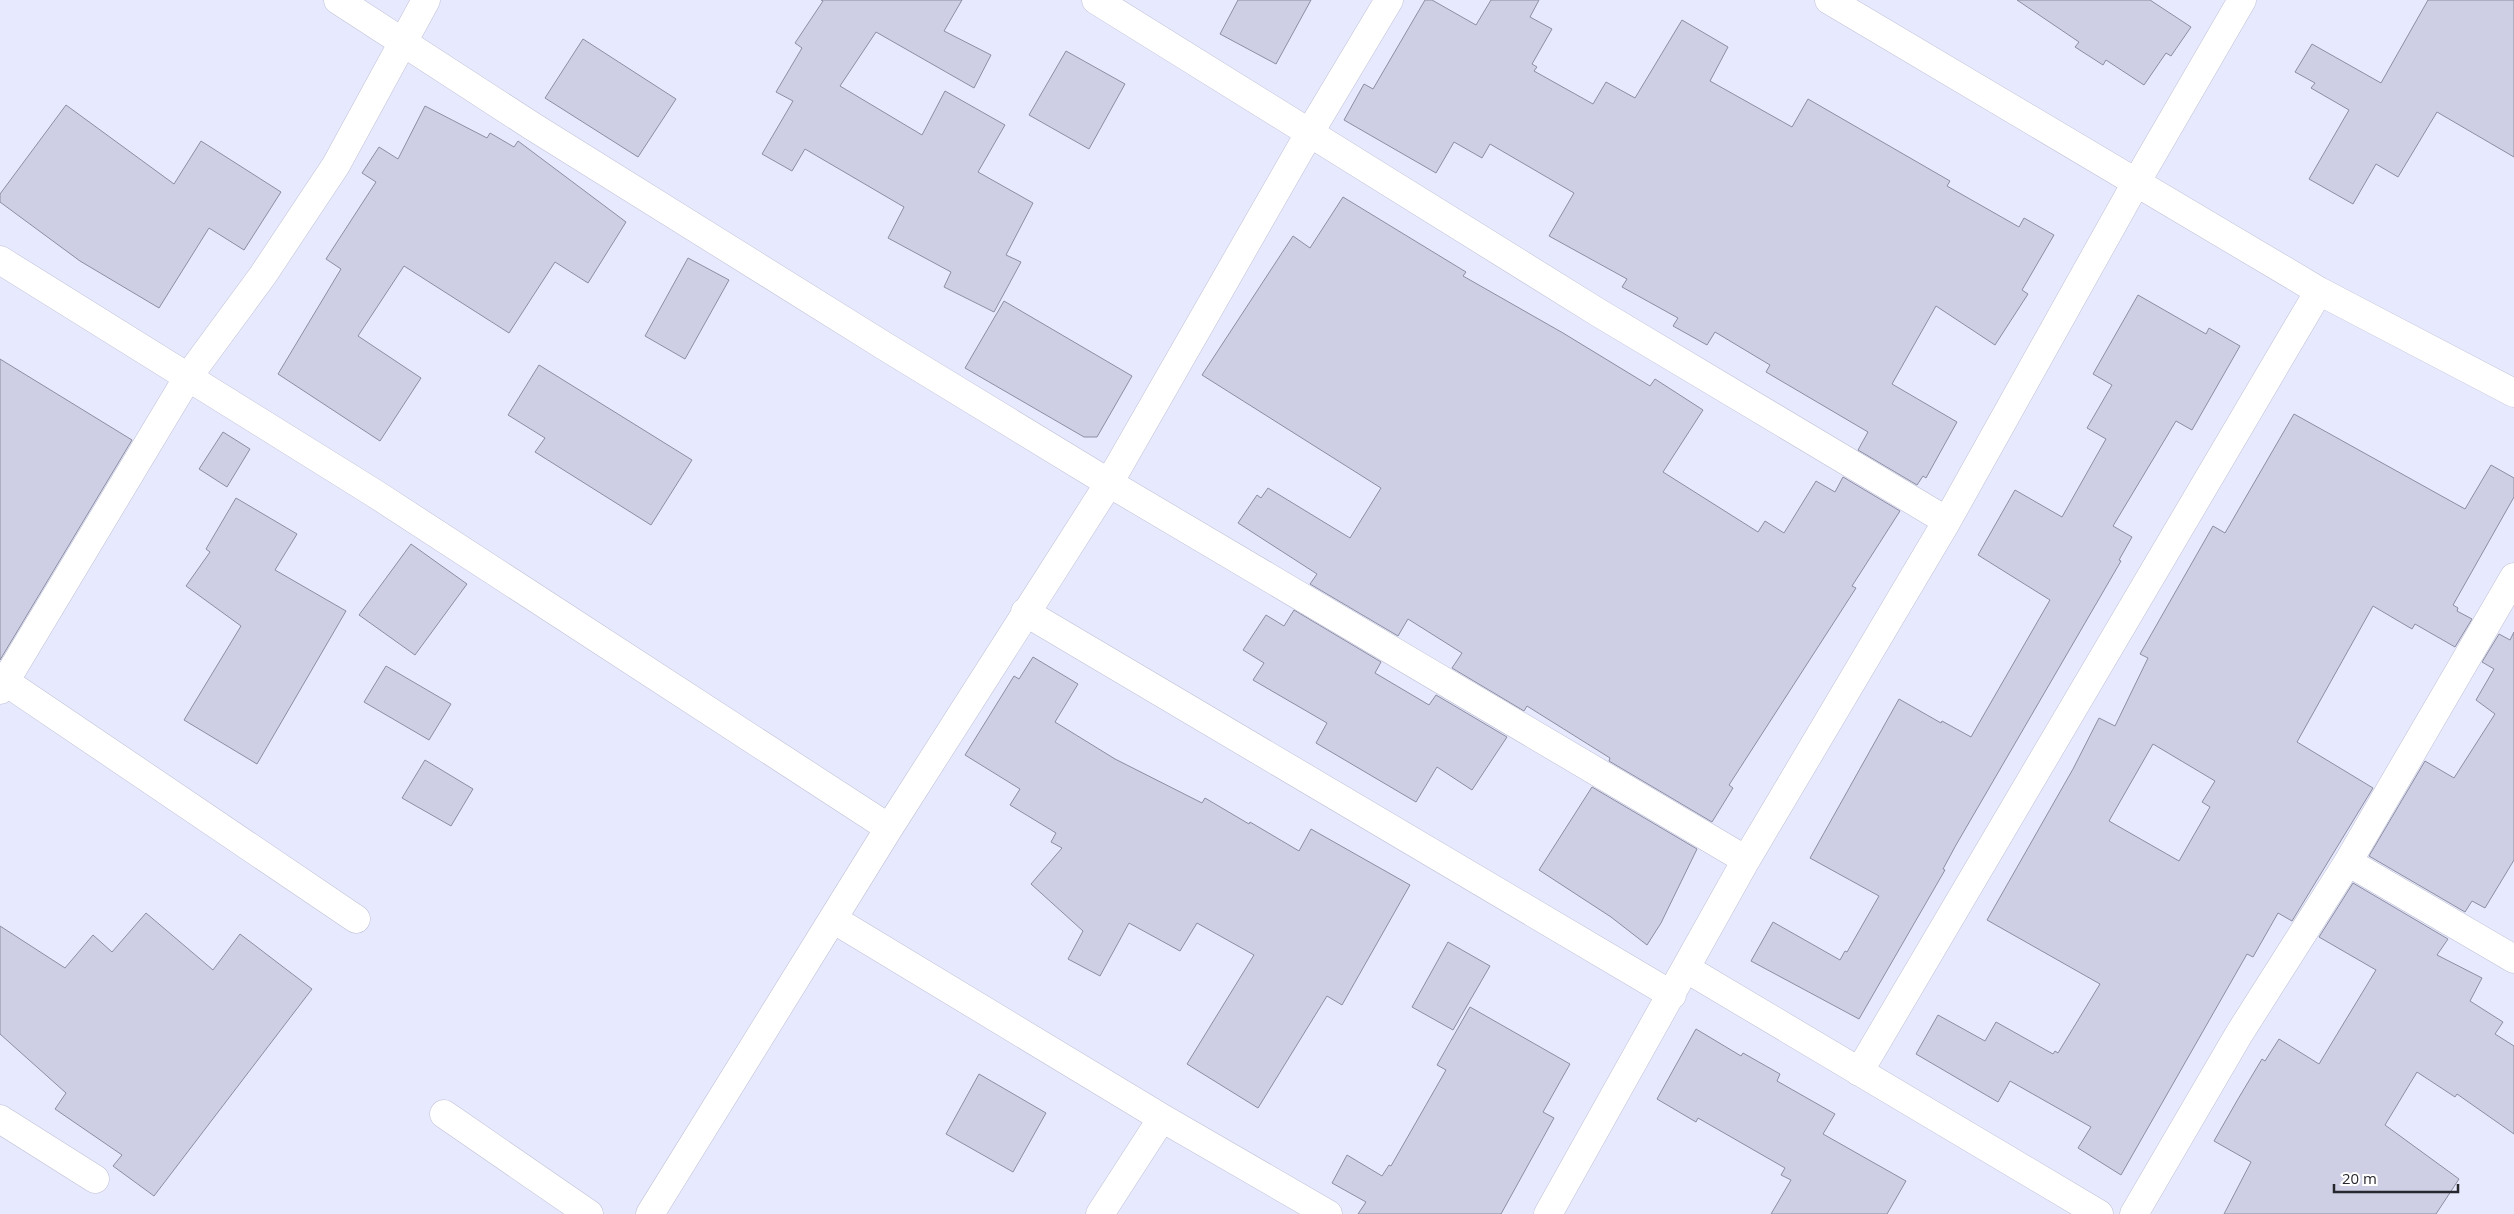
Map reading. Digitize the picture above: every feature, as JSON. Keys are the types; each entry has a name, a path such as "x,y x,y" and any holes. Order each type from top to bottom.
{"street":[{"path":"338,0 403,40 532,126 1109,483 1746,860"},
{"path":"356,919 2,683 188,377 263,274 336,165 426,0"},
{"path":"1096,0 1599,312 1948,521"},
{"path":"650,1214 889,828 1109,483 1310,132 1389,0"},
{"path":"1829,0 2137,181 2319,291 2511,384"},
{"path":"1548,1214 1687,969 1746,860 1948,521 2137,181 2242,0"},
{"path":"0,260 382,498 889,828"},
{"path":"1859,1072 2319,291"},
{"path":"2134,1214 2239,1034 2348,862 2514,577"},
{"path":"1025,612 1672,995"},
{"path":"2348,862 2514,959"},
{"path":"833,918 1162,1118 1328,1214"},
{"path":"1687,969 2098,1214"},
{"path":"444,1114 589,1214"},
{"path":"1100,1214 1162,1118"},
{"path":"0,1119 95,1179"}],"building":[{"path":"821,0 962,0 944,31 991,55 974,88 876,32 840,86 922,135 945,91 1005,125 978,172 1033,203 1006,255 1021,262 994,312 944,287 951,272 888,238 904,207 805,149 792,171 762,154 793,101 776,92 802,48 795,43 823,1"},
{"path":"1238,0 1311,0 1276,64 1220,34"},
{"path":"1425,0 1432,0 1476,25 1491,0 1539,0 1530,17 1552,29 1532,64 1537,67 1534,71 1593,104 1606,82 1635,98 1682,20 1728,47 1710,81 1792,127 1808,99 1950,181 1947,186 2019,227 2024,218 2054,235 2022,290 2028,294 1995,345 1936,306 1892,384 1957,422 1926,478 1923,476 1917,485 1858,450 1868,432 1766,372 1770,365 1715,332 1707,345 1673,326 1678,318 1622,287 1627,279 1549,236 1574,193 1490,144 1482,158 1454,142 1436,173 1344,120 1364,84 1373,89"},
{"path":"2017,0 2150,0 2191,27 2171,56 2166,53 2144,85 2106,60 2103,65 2075,47 2079,42"},
{"path":"2428,0 2514,0 2514,157 2437,112 2398,177 2376,164 2353,204 2309,179 2349,110 2311,88 2315,83 2295,72 2312,44 2381,83"},
{"path":"583,39 676,99 638,157 545,98"},
{"path":"1066,51 1125,84 1089,149 1029,115"},
{"path":"66,105 174,184 201,141 281,192 244,250 209,228 159,308 80,261 0,202 0,194"},
{"path":"425,106 487,138 490,133 514,147 518,141 626,222 588,283 555,262 509,333 404,266 358,336 421,378 380,441 278,374 341,269 326,259 376,182 362,173 379,147 398,159"},
{"path":"1343,197 1466,272 1463,276 1563,333 1650,386 1655,379 1703,410 1663,472 1758,532 1765,521 1784,533 1816,481 1835,492 1843,477 1900,511 1852,586 1856,588 1729,785 1733,788 1712,822 1609,761 1610,758 1527,706 1524,711 1452,668 1462,653 1408,619 1398,636 1310,584 1317,574 1238,523 1257,495 1261,498 1268,488 1350,538 1381,488 1202,375 1293,236 1310,248"},
{"path":"688,258 729,280 685,359 645,336"},
{"path":"2138,295 2206,334 2209,328 2240,346 2192,430 2176,421 2113,526 2132,537 2119,560 2121,561 1956,845 1943,869 1945,870 1859,1019 1751,961 1773,922 1840,960 1845,951 1847,952 1879,896 1810,858 1899,699 1941,723 1942,721 1971,737 2050,600 1978,555 2015,490 2062,517 2106,439 2087,428 2112,385 2093,374"},
{"path":"1004,301 1132,376 1097,437 1084,437 965,368"},
{"path":"0,359 132,440 0,660"},
{"path":"539,365 692,460 651,525 535,452 545,438 508,415"},
{"path":"2294,414 2465,509 2491,465 2514,478 2514,497 2453,605 2458,608 2457,611 2472,619 2455,647 2415,624 2412,629 2373,606 2297,742 2373,788 2292,921 2278,913 2253,957 2247,954 2121,1175 2078,1148 2091,1127 2010,1081 1998,1102 1916,1054 1938,1015 1985,1041 1996,1022 2053,1054 2055,1051 2058,1053 2100,984 1987,920 2073,769 2099,718 2115,726 2148,658 2140,654 2213,526 2225,533","holes":["2153,744 2215,781 2202,802 2210,807 2179,861 2109,821"]},
{"path":"223,432 250,449 227,487 199,469"},
{"path":"236,498 297,534 275,570 346,611 257,764 184,720 241,626 186,586 210,552 206,549"},
{"path":"411,544 467,584 415,655 359,615"},
{"path":"1294,610 1381,662 1375,673 1429,705 1436,695 1507,737 1472,790 1437,767 1416,802 1316,743 1327,723 1253,680 1264,663 1243,650 1266,615 1284,626"},
{"path":"2514,632 2514,860 2485,908 2472,901 2465,912 2369,856 2425,761 2454,778 2495,714 2476,700 2494,669 2482,662 2499,634 2510,640"},
{"path":"1033,657 1078,684 1055,722 1115,759 1202,803 1205,798 1299,851 1311,829 1410,885 1342,1005 1327,996 1258,1108 1187,1064 1254,955 1197,923 1180,951 1129,923 1100,976 1068,959 1083,931 1031,884 1062,848 1051,842 1056,833 1010,805 1020,789 965,755 1014,676 1019,679"},
{"path":"386,666 451,704 429,740 364,702"},
{"path":"425,760 473,789 451,826 402,798"},
{"path":"1592,787 1697,849 1661,923 1647,945 1611,917 1539,870"},
{"path":"2353,883 2448,939 2437,955 2482,978 2470,1001 2503,1022 2495,1034 2514,1046 2514,1134 2457,1094 2455,1097 2417,1072 2385,1125 2459,1179 2436,1214 2224,1214 2251,1162 2214,1141 2262,1059 2265,1061 2279,1039 2319,1064 2376,970 2319,937"},
{"path":"146,913 213,970 240,934 312,989 154,1196 113,1166 122,1155 55,1109 66,1093 0,1034 0,926 65,968 93,935 112,952"},
{"path":"1448,942 1490,966 1453,1030 1412,1007"},
{"path":"1470,1007 1570,1064 1543,1112 1554,1118 1501,1214 1358,1214 1366,1202 1332,1183 1347,1155 1382,1176 1389,1165 1391,1166 1446,1070 1437,1065"},
{"path":"1696,1029 1741,1056 1743,1053 1780,1074 1777,1081 1835,1114 1823,1134 1906,1181 1887,1214 1771,1214 1791,1180 1781,1175 1785,1168 1698,1118 1696,1122 1657,1099"},
{"path":"979,1074 1046,1113 1013,1172 946,1134"}]}
